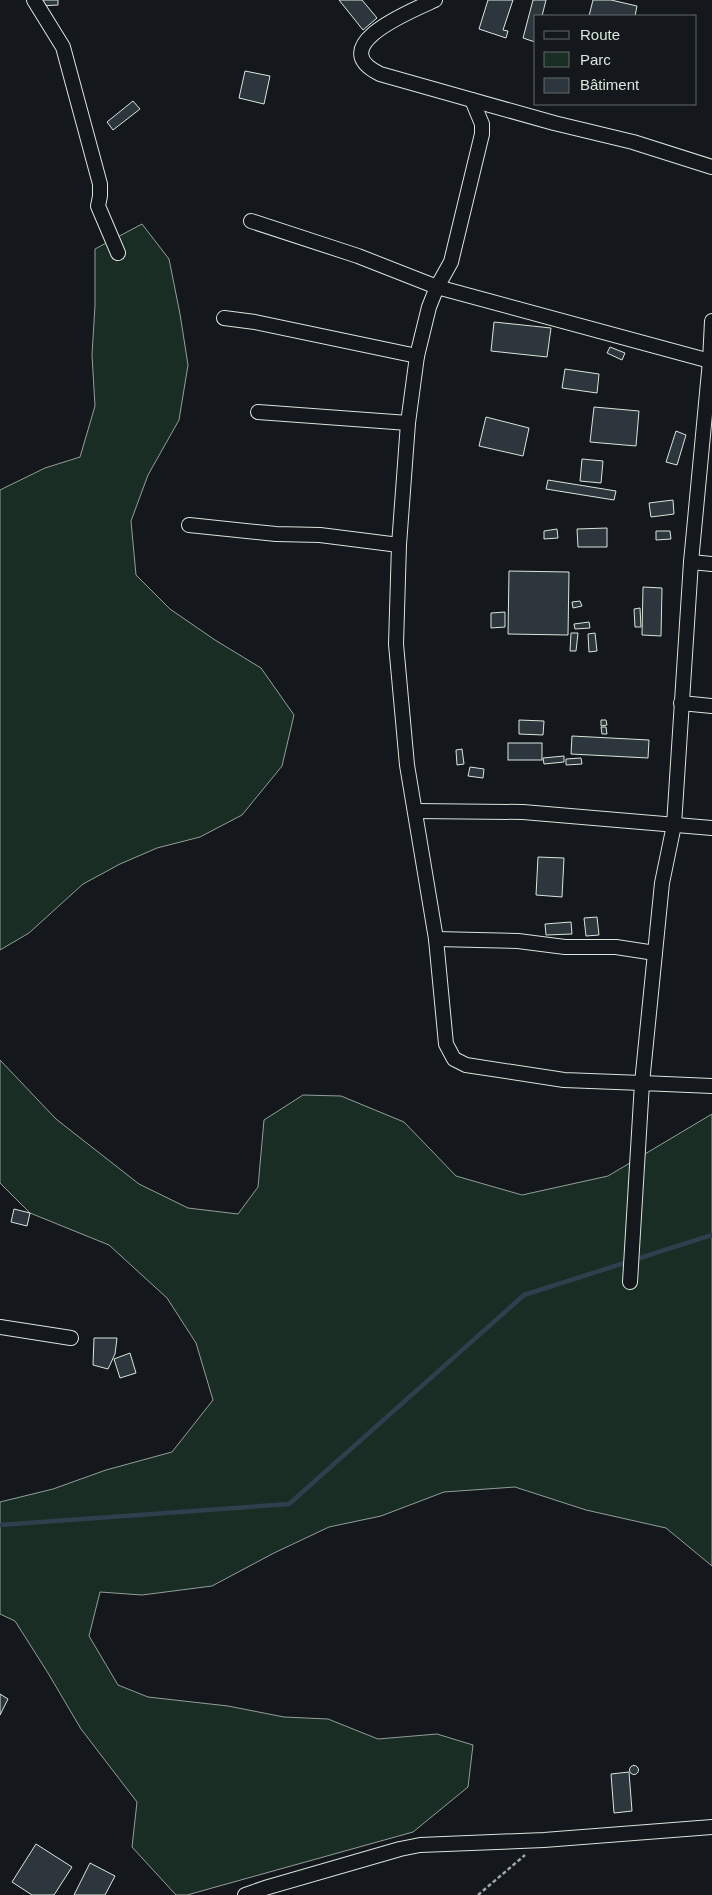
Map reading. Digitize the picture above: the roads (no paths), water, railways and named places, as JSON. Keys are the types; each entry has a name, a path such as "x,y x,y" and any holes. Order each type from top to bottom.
{"street":[{"path":"34,0 62,47 100,184 98,206 118,253"},
{"path":"435,0 395,19 366,38 361,48 361,59 367,68 380,74 554,123 633,142 712,167"},
{"path":"472,100 482,124 482,134 451,262 428,307 417,356 408,422 399,545 396,644 407,766 436,939 446,1044 454,1059 466,1065 564,1080 712,1086"},
{"path":"251,221 358,256 437,288 710,361"},
{"path":"224,318 255,322 417,356"},
{"path":"630,1282 642,1083 662,883 674,825 691,562 712,321"},
{"path":"258,412 408,422"},
{"path":"189,525 276,534 320,535 399,545"},
{"path":"691,562 712,564"},
{"path":"681,703 712,706"},
{"path":"415,811 523,812 614,818 712,828"},
{"path":"436,939 518,941 565,947 616,947 655,953"},
{"path":"0,1327 71,1338"},
{"path":"245,1895 400,1849 420,1845 544,1840 712,1827"}],"waterway":[{"path":"0,1525 289,1504 524,1295 712,1235"}]}
